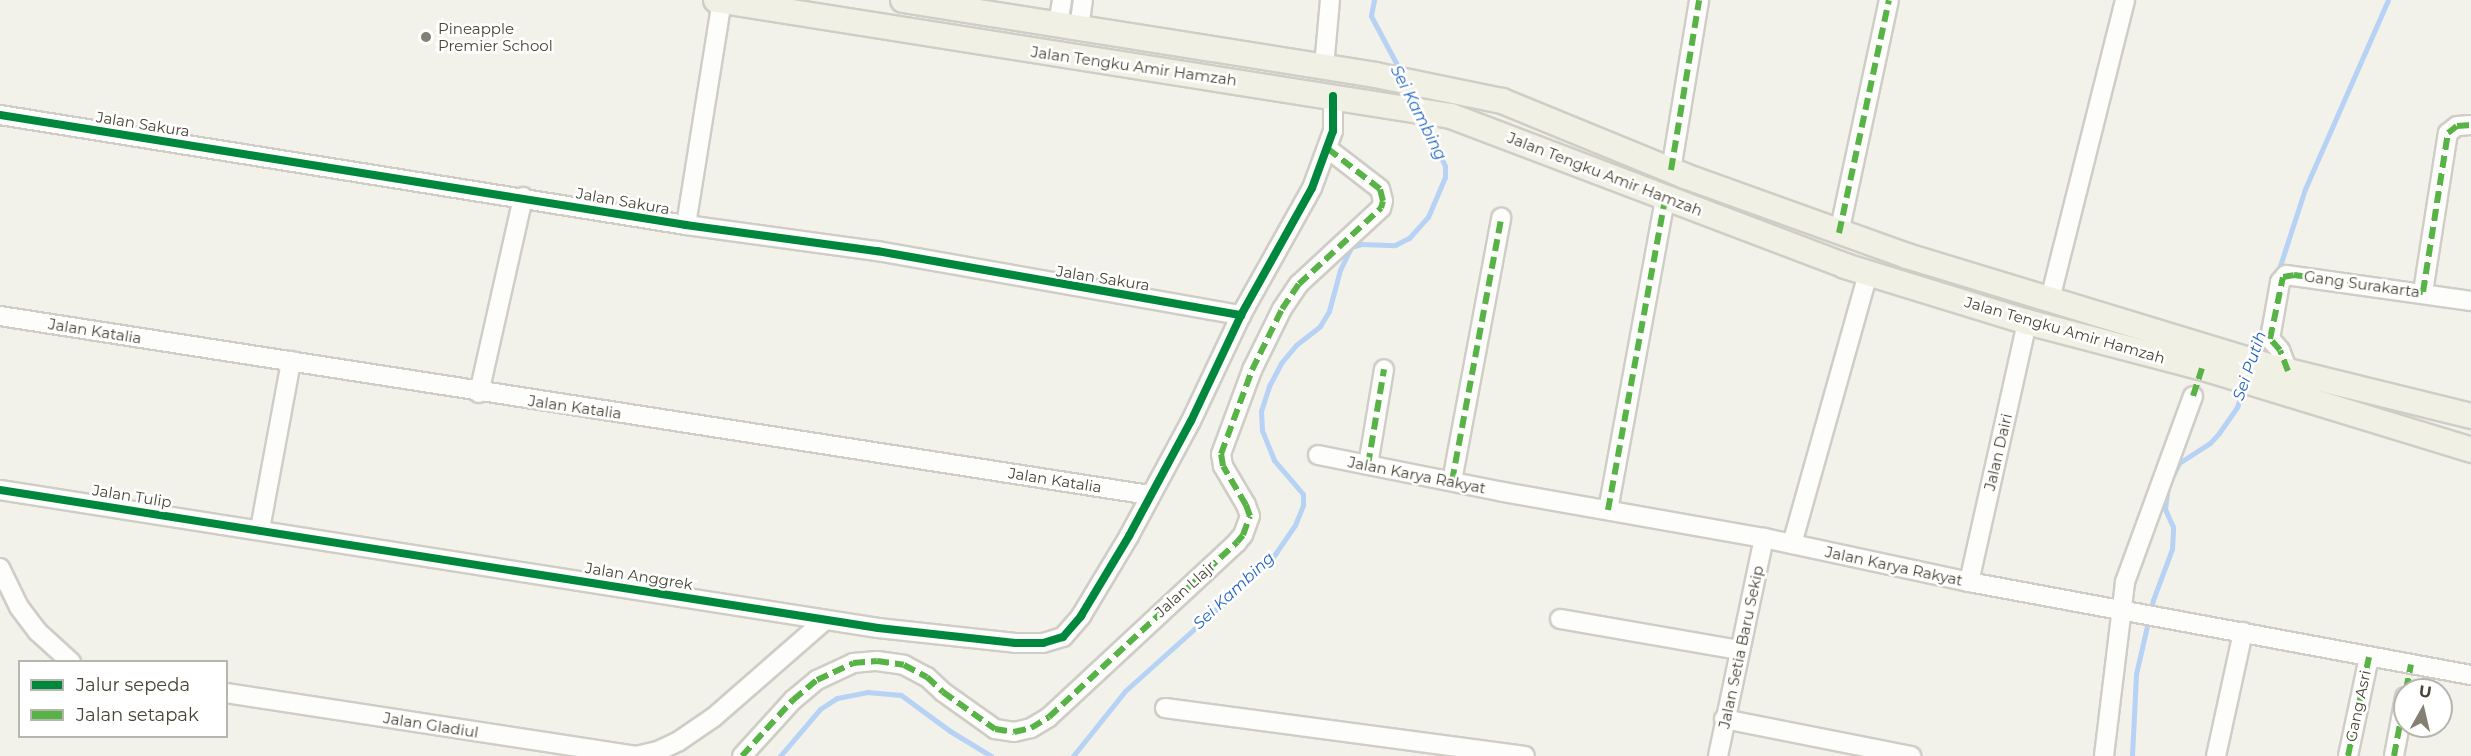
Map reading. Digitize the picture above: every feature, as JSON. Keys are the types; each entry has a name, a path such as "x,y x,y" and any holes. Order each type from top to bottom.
{"main road":[{"name":"Jalan Tengku Amir Hamzah","path":"720,0 1434,113 1487,128 1856,270 2027,322 2213,360 2278,364 2471,416"},
{"name":"Jalan Tengku Amir Hamzah","path":"903,0 1375,75 1502,101 1671,170 1846,235 2050,299 2213,360"},
{"path":"1846,235 1856,270"},
{"name":"Jalan Tengku Amir Hamzah","path":"2278,364 2471,450"}],"street":[{"path":"686,225 720,0"},
{"path":"1062,0 1069,26"},
{"path":"1069,26 1083,0"},
{"path":"1324,67 1330,0"},
{"path":"1671,170 1699,0"},
{"path":"1846,235 1889,0"},
{"path":"2050,299 2125,0"},
{"path":"1150,495 1191,421 1241,315 1312,188 1333,131 1333,96"},
{"name":"Jalan Sakura","path":"0,115 523,197 686,225 877,251 1241,315"},
{"path":"2423,292 2448,133 2457,126 2471,125"},
{"name":"Jalan Llajr","path":"742,756 793,700 817,680 853,663 877,661 904,665 927,677 943,692 995,729 1014,732 1031,728 1073,695 1168,603 1244,535 1250,516 1223,466 1221,454 1252,370 1282,309 1299,284 1381,208 1383,201 1380,189 1328,149"},
{"path":"480,393 523,197"},
{"path":"1608,510 1665,198"},
{"path":"1452,481 1501,218"},
{"path":"1792,544 1856,270"},
{"name":"Gang Surakarta","path":"2278,364 2270,336 2283,278 2423,292 2471,300"},
{"name":"Jalan Katalia","path":"0,316 480,393 804,440 1150,495"},
{"name":"Jalan Dairi","path":"1969,582 2027,322"},
{"path":"260,529 291,362"},
{"path":"1368,465 1384,369"},
{"path":"2104,756 2125,612 2125,582 2193,396"},
{"name":"Jalan Karya Rakyat","path":"1318,455 1764,538 1969,582 2125,612 2471,675"},
{"name":"Jalan Tulip","path":"0,490 260,529"},
{"name":"Jalan Anggrek","path":"260,529 825,620 1014,643 1043,643 1063,637 1081,616 1150,495"},
{"name":"Jalan Setia Baru Sekip","path":"1718,756 1764,538"},
{"path":"0,568 19,607 38,632 69,660"},
{"path":"1560,619 1739,650"},
{"name":"Jalan Gladiul","path":"228,693 636,756 658,751 679,741 714,717 825,620"},
{"path":"2216,756 2243,632"},
{"name":"Gang Asri","path":"2348,756 2369,657"},
{"path":"2408,678 2411,664"},
{"path":"1164,708 1525,756"},
{"path":"1724,719 1911,756"},
{"path":"2394,756 2397,738"}],"waterway":[{"name":"Sei Kambing","path":"1374,0 1371,16 1402,74"},
{"name":"Sei Putih","path":"2277,275 2305,189 2388,0"},
{"name":"Sei Kambing","path":"1073,756 1125,691 1271,560 1295,525 1303,505 1303,494 1274,460 1262,430 1261,411 1269,386 1281,363 1296,345 1320,326 1329,311 1340,270 1351,247 1362,244 1395,245 1409,238 1428,217 1445,177 1445,166 1422,118"},
{"name":"Sei Putih","path":"2255,356 2267,307"},
{"name":"Sei Putih","path":"2173,475 2179,463 2210,443 2219,433 2237,407 2244,387"},
{"name":"Sei Putih","path":"2132,756 2136,674 2153,600 2172,549 2173,527 2165,509 2168,486"},
{"name":"Sei Kambing","path":"780,756 820,709 837,698 867,692 901,695 950,731 991,756"}],"marked path":[{"path":"1671,170 1699,0"},
{"path":"1839,233 1889,0"},
{"path":"2288,371 2280,350 2270,339 2283,277 2294,275 2423,292 2448,133 2457,126 2471,125"},
{"path":"742,756 793,700 817,680 853,663 877,661 904,665 927,677 943,692 995,729 1014,732 1031,728 1049,717 1237,542 1243,535 1250,516 1223,466 1221,454 1252,370 1282,309 1299,284 1381,208 1383,201 1380,189 1328,149"},
{"path":"1608,510 1665,198"},
{"path":"1452,481 1501,218"},
{"path":"2193,396 2202,368"},
{"path":"1368,465 1384,369"},
{"path":"2348,756 2369,657"},
{"path":"2408,678 2411,664"},
{"path":"2394,756 2397,738"}],"cycle path":[{"path":"0,490 878,628 1015,643 1043,643 1063,637 1081,616 1129,536 1191,421 1241,315 1312,188 1333,131 1333,96"},
{"path":"0,115 686,225 877,251 1241,315"}],"place":[{"name":"Pineapple Premier School","path":"426,37"}]}
